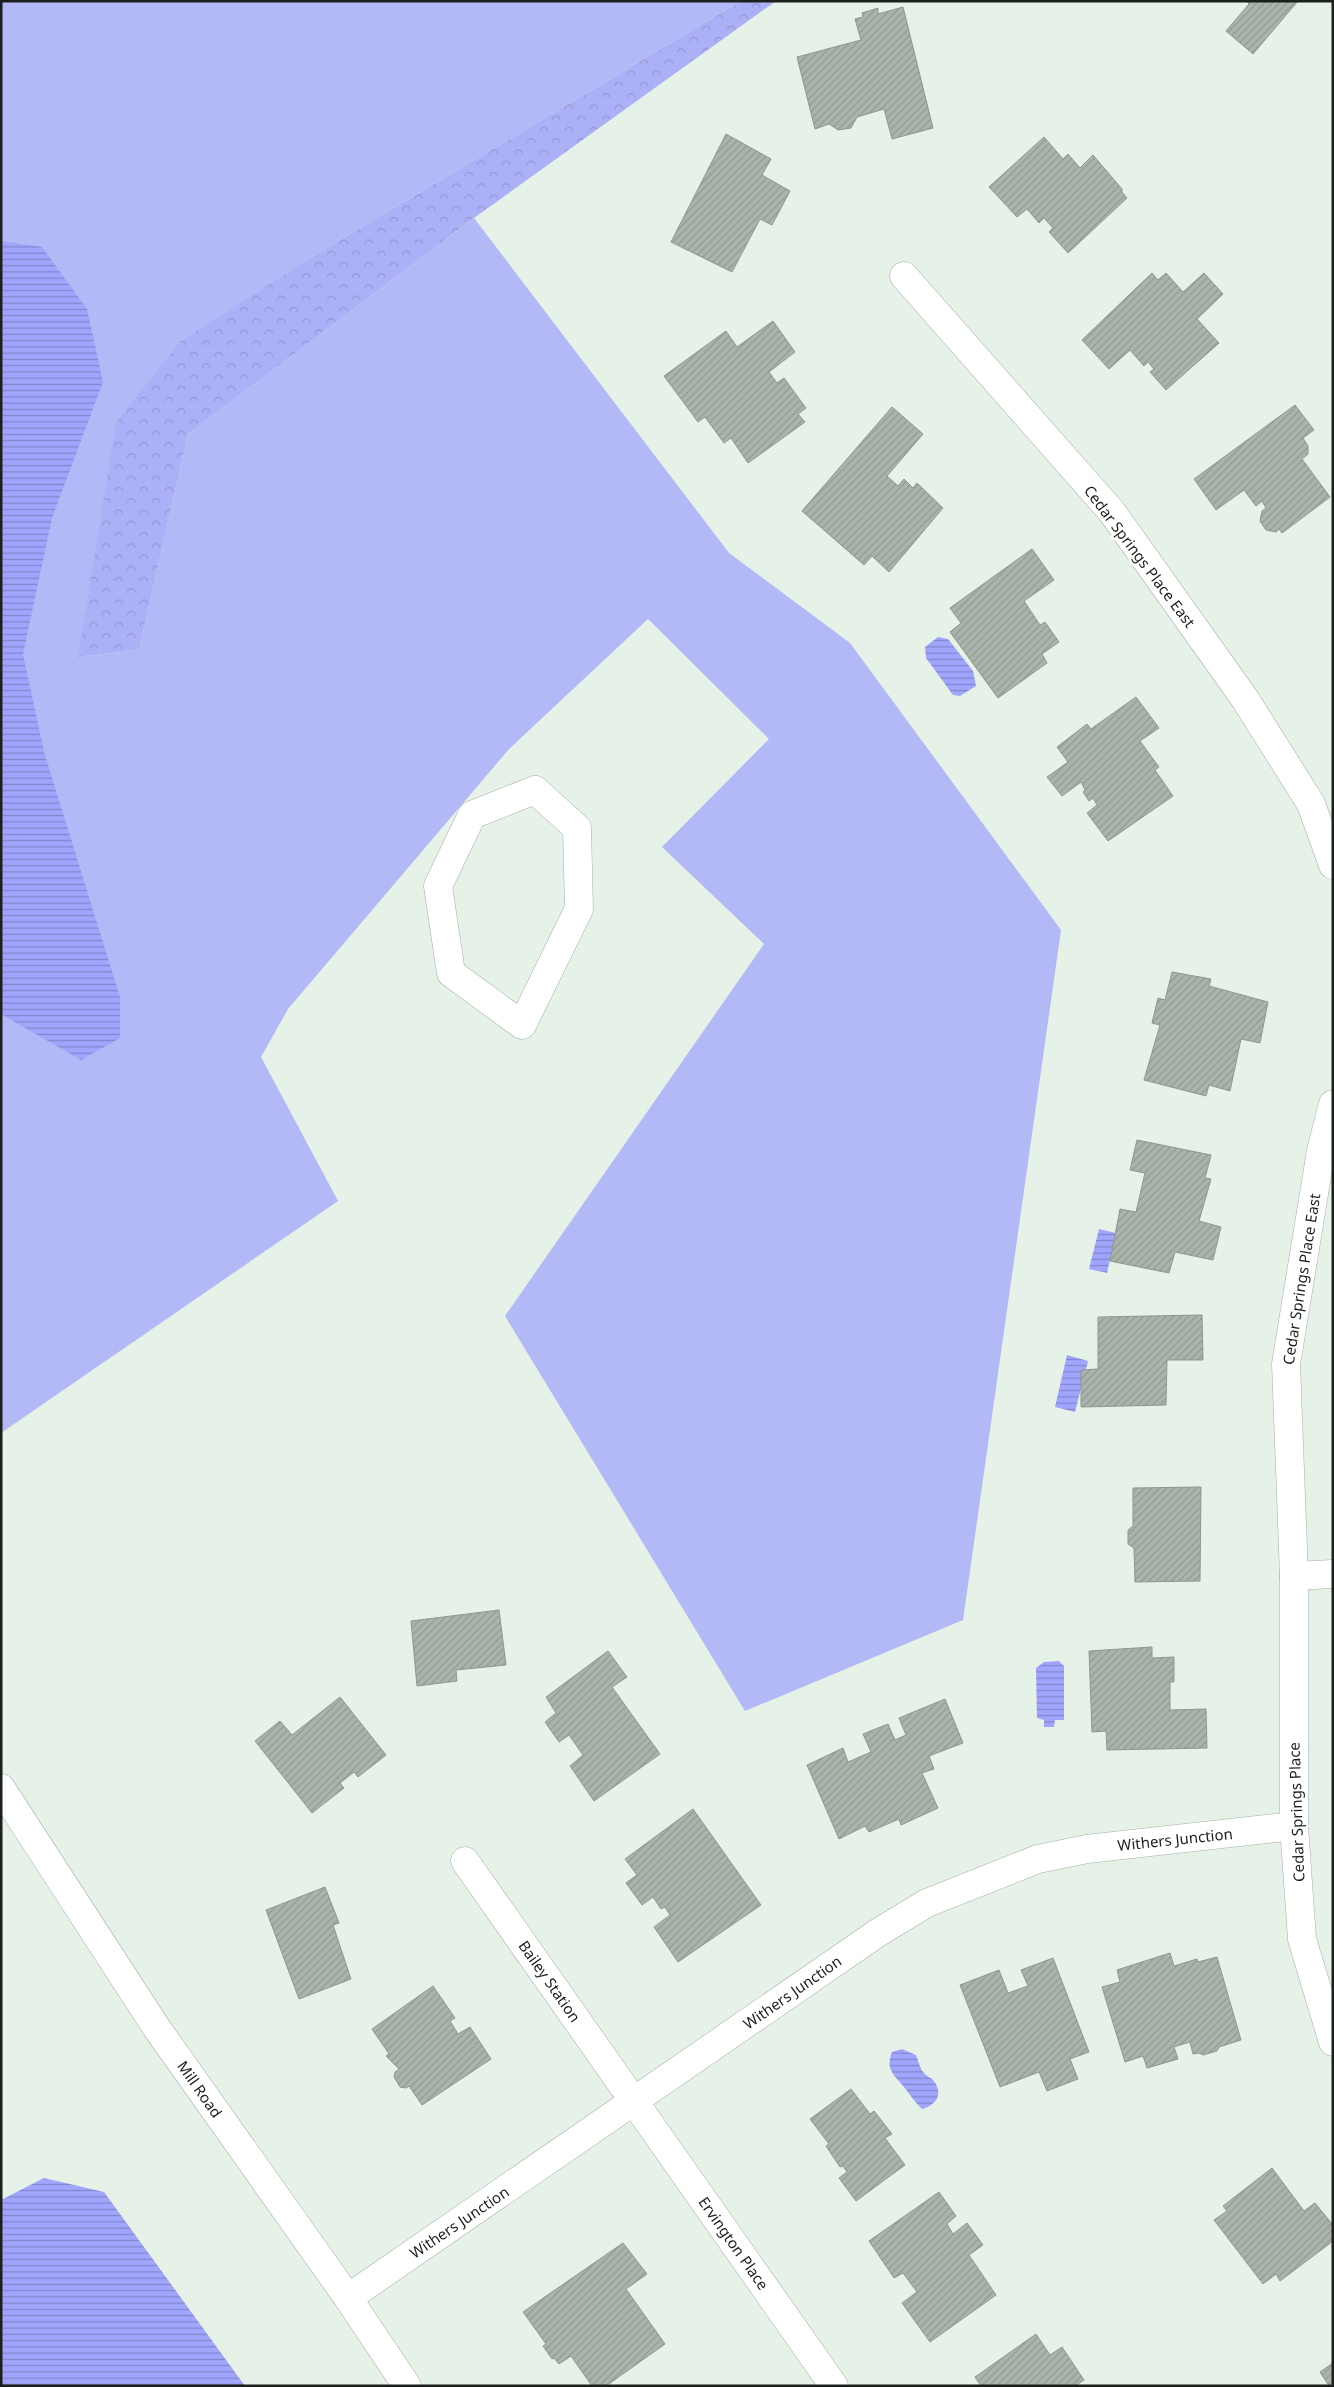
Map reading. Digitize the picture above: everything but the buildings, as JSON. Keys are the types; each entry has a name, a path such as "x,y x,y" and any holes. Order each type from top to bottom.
{"street":[{"name":"Cedar Springs Place East","path":"904,276 1112,512 1250,707 1311,804 1333,865"},
{"path":"536,790 577,828 579,909 522,1025 451,973 438,886 472,815 536,790"},
{"name":"Cedar Springs Place East","path":"1294,1576 1286,1364 1321,1151 1333,1104"},
{"path":"1294,1576 1333,1574"},
{"name":"Cedar Springs Place","path":"1294,1576 1294,1826 1302,1939 1333,2042"},
{"name":"Mill Road","path":"1,1788 156,2027 348,2298 407,2386"},
{"name":"Withers Junction","path":"348,2298 879,1932 928,1903 996,1874 1038,1859 1087,1849 1294,1826"},
{"name":"Bailey Station","path":"465,1861 635,2101"},
{"name":"Ervington Place","path":"635,2101 834,2386"}],"shaded area":[{"path":"1,1 741,1 305,261 180,343 78,657 139,650 188,434 474,218 729,553 850,643 1061,930 963,1620 745,1711 505,1316 764,944 662,847 769,739 648,619 509,749 288,1009 261,1057 338,1201 1,1433"},
{"path":"1,241 42,247 87,309 103,382 52,518 23,654 44,752 120,997 120,1038 81,1060 1,1014"},
{"path":"938,637 948,639 973,671 976,686 960,696 953,695 926,658 925,647"},
{"path":"1099,1229 1116,1233 1107,1273 1089,1269"},
{"path":"1067,1355 1088,1361 1075,1412 1055,1407"},
{"path":"1059,1661 1064,1666 1064,1720 1055,1720 1054,1727 1044,1727 1044,1720 1037,1718 1036,1668 1044,1662"},
{"path":"902,2049 916,2055 920,2067 936,2085 938,2094 932,2105 922,2109 894,2075 890,2067 890,2058 892,2052"},
{"path":"44,2178 104,2192 245,2386 1,2386 1,2200"}],"green space":[{"path":"741,1 776,1 474,218 188,434 139,650 78,657 116,423 180,342 305,261"}]}
